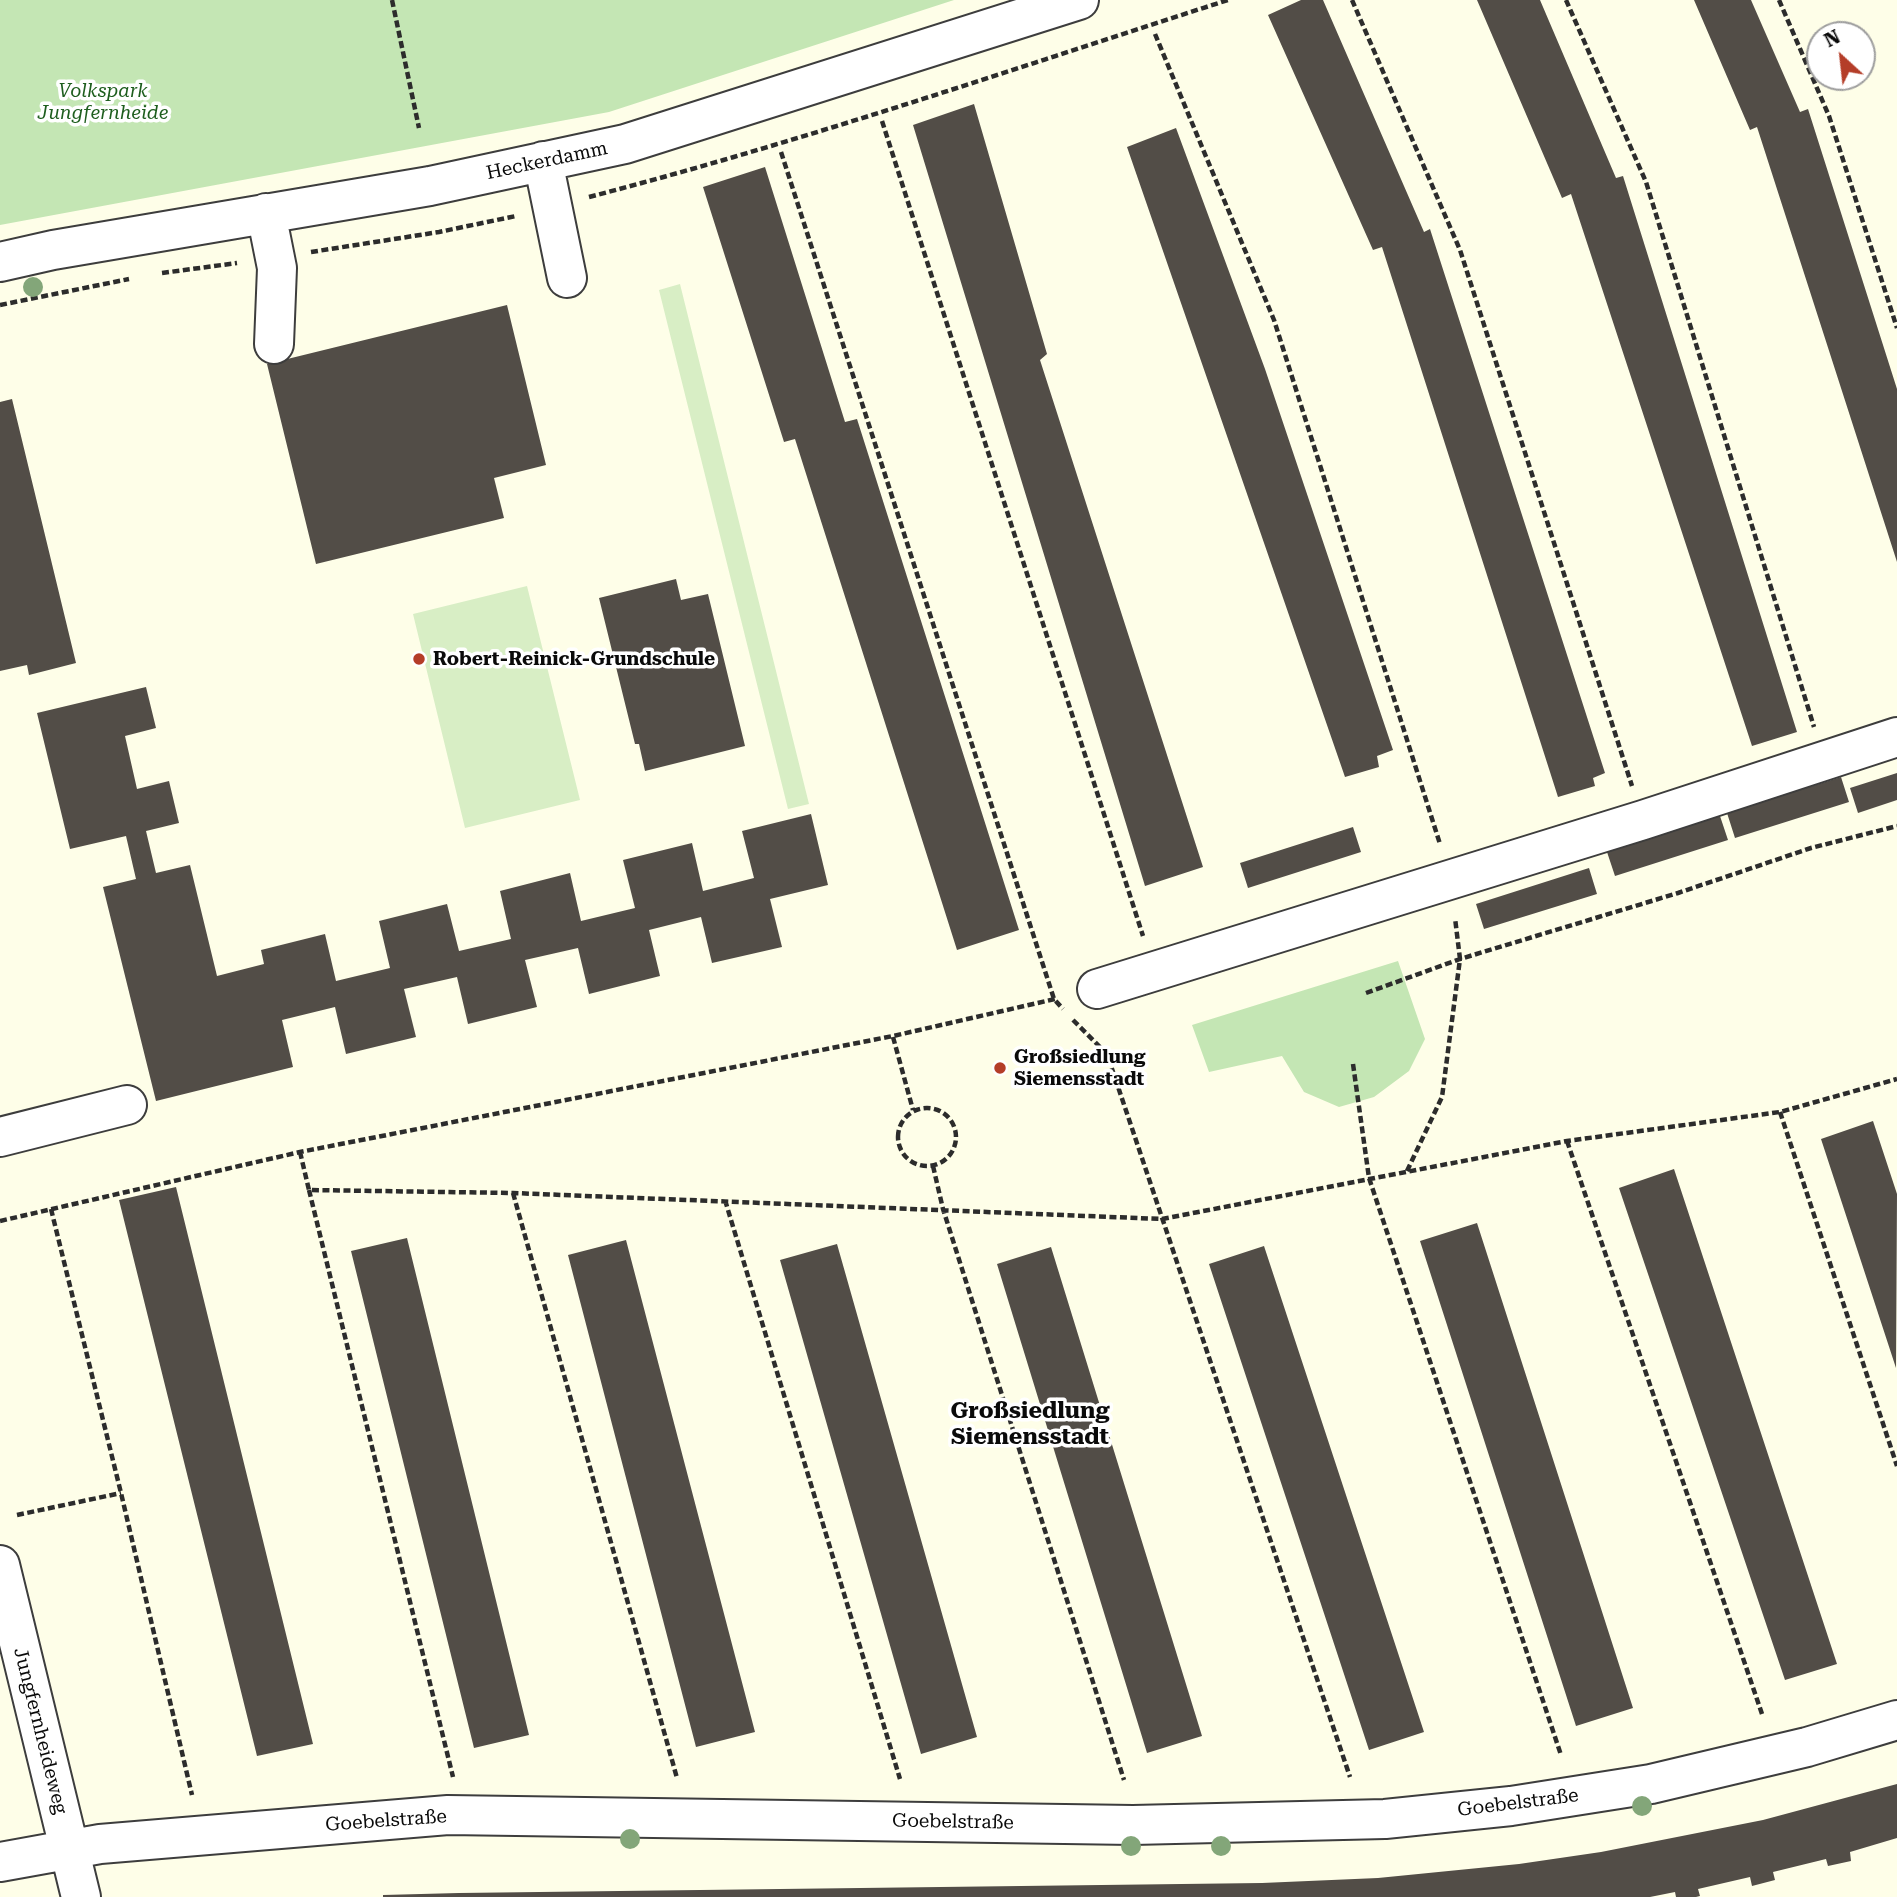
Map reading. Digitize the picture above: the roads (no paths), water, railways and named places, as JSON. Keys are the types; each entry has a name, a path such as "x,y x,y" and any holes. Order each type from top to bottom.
{"street":[{"name":"Heckerdamm","path":"0,262 53,250 430,186 625,144 1079,0"},
{"path":"543,161 567,278"},
{"path":"266,213 277,268 274,344"},
{"path":"1097,989 1643,820 1897,737"},
{"path":"0,1137 127,1105"},
{"name":"Jungfernheideweg","path":"0,1565 81,1897"},
{"name":"Goebelstraße","path":"0,1862 100,1844 448,1815 1133,1825 1385,1819 1511,1806 1651,1784 1807,1747 1897,1720"}],"place":[{"name":"Robert-Reinick-Grundschule","path":"419,659"},
{"name":"Großsiedlung Siemensstadt","path":"1000,1068"}],"district":[{"name":"Großsiedlung Siemensstadt","path":"1030,1424"}],"park label":[{"name":"Volkspark Jungfernheide","path":"103,102"}]}
